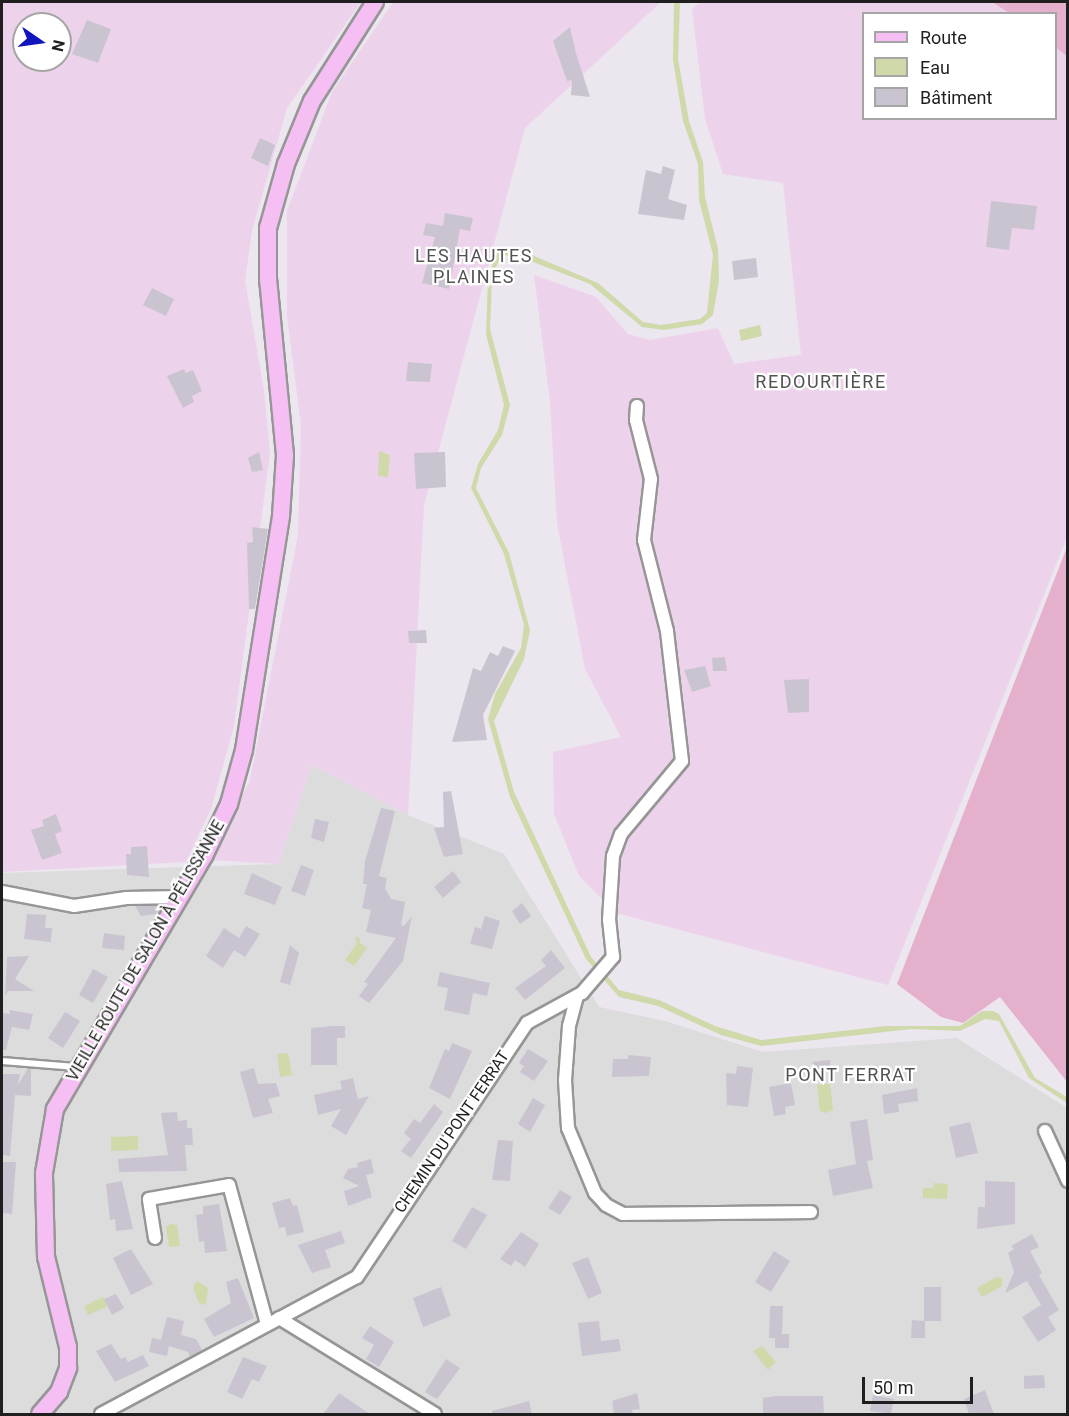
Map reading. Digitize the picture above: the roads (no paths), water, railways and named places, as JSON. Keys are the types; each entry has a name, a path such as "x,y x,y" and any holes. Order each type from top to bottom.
{"street":[{"name":"VIEILLE ROUTE DE SALON À PÉLISSANNE","path":"40,1414 59,1392 68,1368 68,1347 46,1257 44,1173 55,1109 180,897 229,804 244,750 281,516 285,455 268,280 268,228 286,164 312,101 375,2"},
{"name":"CHEMIN DU PONT FERRAT","path":"101,1414 357,1277 514,1039 527,1023 577,996 606,969 614,948 609,920 613,856 621,834 682,761 666,631 644,540 651,478 636,420 637,406"},
{"path":"2,892 74,906 126,898 180,897"},
{"path":"577,996 569,1026 565,1080 568,1128 595,1193 606,1205 623,1214 811,1212"},
{"path":"1044,1131 1068,1181"},
{"path":"155,1238 149,1199 229,1185 273,1321 435,1414"}],"lane":[{"path":"2,1061 80,1068"}],"water":[{"path":"674,2 680,2 678,59 689,121 703,162 705,197 718,249 719,280 713,315 702,324 664,330 642,327 590,284 515,255 500,256 492,280 490,329 510,405 502,435 481,468 476,488 509,553 530,630 524,659 494,721 514,792 591,957 619,990 659,1000 715,1026 761,1040 886,1026 960,1026 982,1011 993,1011 999,1014 1035,1078 1067,1097 1067,1103 1029,1078 999,1021 985,1019 960,1031 911,1029 761,1046 721,1035 658,1006 619,997 586,959 510,797 488,719 495,694 521,648 524,625 504,554 471,488 478,464 498,430 504,405 486,334 488,278 496,254 508,248 523,252 520,247 527,253 598,283 643,322 661,325 700,319 707,313 713,255 699,200 698,164 683,121 673,60"},
{"path":"760,325 762,336 741,341 739,330"},
{"path":"379,451 390,455 388,477 378,476"},
{"path":"355,937 359,937 360,943 367,948 354,966 345,960 357,943"},
{"path":"288,1053 292,1075 280,1077 277,1054"},
{"path":"830,1083 833,1110 826,1113 820,1111 817,1085"},
{"path":"138,1136 138,1150 111,1151 111,1137"},
{"path":"934,1183 948,1184 947,1199 923,1198 923,1188 933,1188"},
{"path":"171,1224 177,1225 180,1246 169,1247 166,1227"},
{"path":"997,1277 1002,1278 1002,1286 982,1297 977,1288"},
{"path":"197,1281 208,1288 206,1305 199,1303 193,1288"},
{"path":"103,1297 108,1306 88,1315 84,1306"},
{"path":"762,1346 776,1362 768,1370 753,1351"}],"district":[{"name":"LES HAUTES PLAINES","path":"474,267"},
{"name":"REDOURTIÈRE","path":"821,382"},
{"name":"PONT FERRAT","path":"851,1075"}]}
